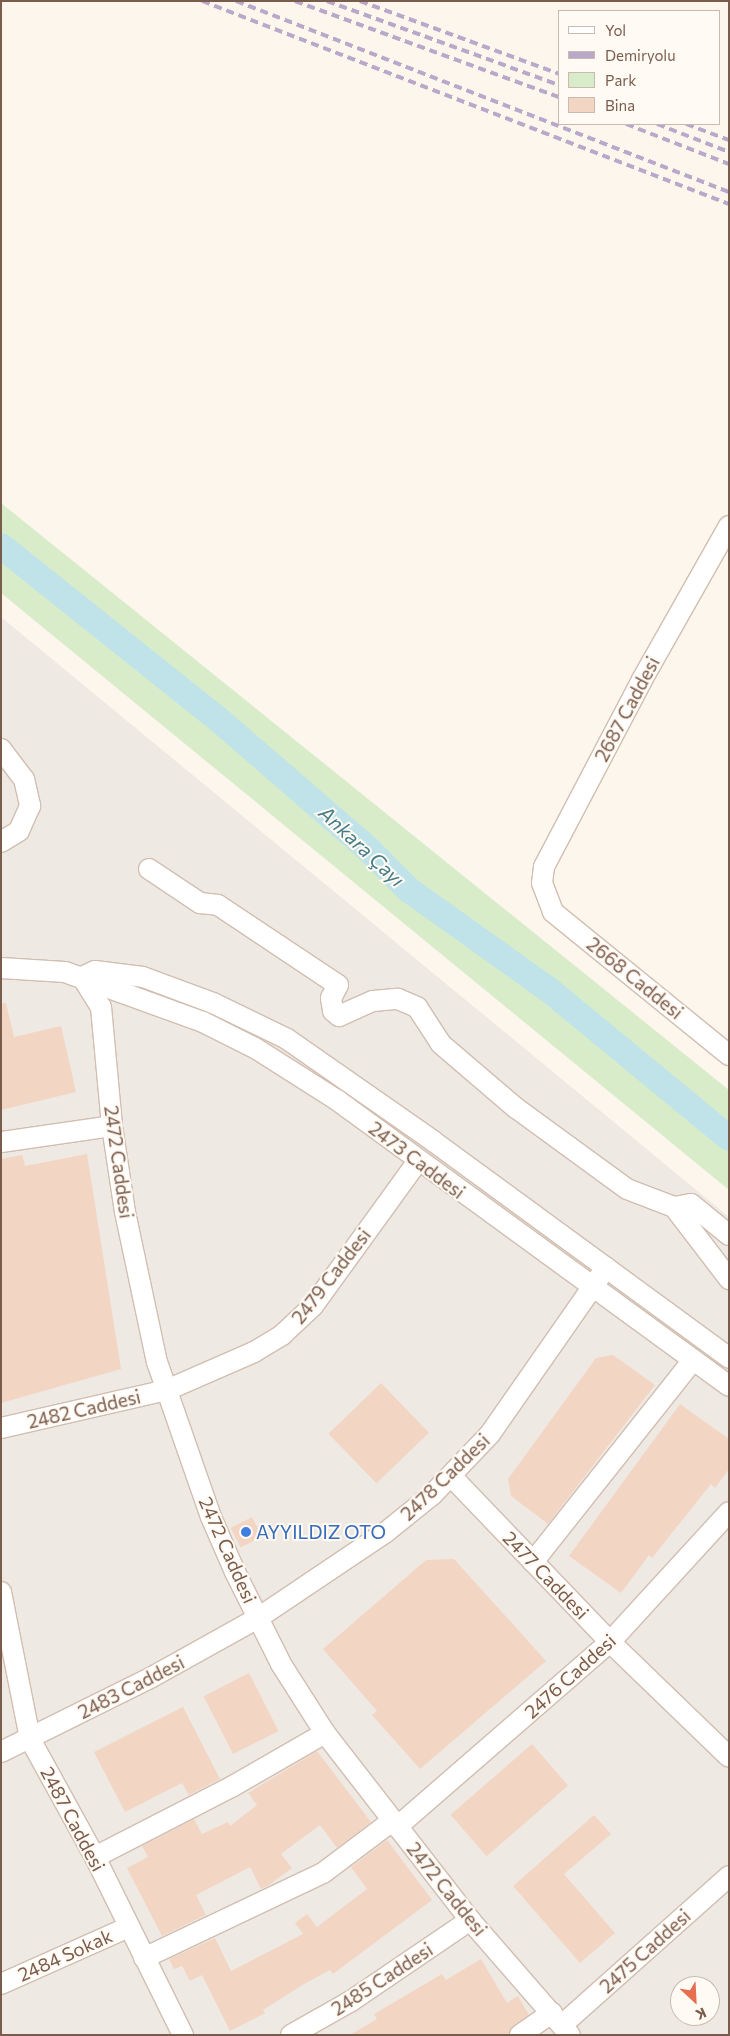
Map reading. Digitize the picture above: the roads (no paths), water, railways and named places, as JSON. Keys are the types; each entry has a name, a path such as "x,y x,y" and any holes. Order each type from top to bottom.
{"street":[{"name":"2687 Caddesi","path":"546,898 544,867 646,672 729,526"},
{"path":"1,749 24,779 30,806 18,831 1,842"},
{"path":"149,869 200,902 218,905 338,985 331,998 333,1011 339,1016 373,1001 398,999 417,1007 441,1044 516,1108 627,1189 674,1207 691,1204 729,1235"},
{"name":"2668 Caddesi","path":"546,898 553,912 729,1055"},
{"name":"2473 Caddesi","path":"1,968 65,972 82,977 203,1022 255,1048 337,1100 592,1288 729,1386"},
{"name":"2473 Caddesi","path":"82,977 95,971 143,977 213,1003 287,1038 729,1358"},
{"name":"2472 Caddesi","path":"82,977 100,1007 112,1126 129,1231 155,1352 211,1517 258,1618 290,1678 325,1733 470,1920 561,2024"},
{"path":"1,1142 112,1126"},
{"name":"2479 Caddesi","path":"167,1390 254,1352 301,1319 418,1161"},
{"path":"674,1207 729,1279"},
{"name":"2478 Caddesi","path":"258,1618 386,1532 451,1476 490,1434 606,1268"},
{"path":"533,1562 693,1360"},
{"name":"2482 Caddesi","path":"1,1428 167,1390"},
{"name":"2477 Caddesi","path":"451,1476 610,1642 729,1757"},
{"name":"2476 Caddesi","path":"144,1958 323,1873 395,1824 610,1642 729,1512"},
{"name":"2487 Caddesi","path":"1,1592 30,1739 95,1857 183,2035"},
{"name":"2483 Caddesi","path":"1,1752 152,1677 258,1618"},
{"path":"95,1857 233,1786 325,1733"},
{"name":"2475 Caddesi","path":"520,2035 561,2024 729,1876"},
{"name":"2485 Caddesi","path":"291,2035 351,2001 470,1920"},
{"name":"2484 Sokak","path":"1,1984 129,1927"}],"waterway":[{"name":"Ankara Çayı","path":"1,546 218,719 369,850 409,890 548,989 729,1138"}],"railway":[{"path":"202,1 729,204"},
{"path":"236,1 729,192"},
{"path":"295,1 558,97"},
{"path":"327,1 558,85"},
{"path":"360,1 558,74"},
{"path":"629,125 729,164"},
{"path":"660,125 729,152"},
{"path":"689,125 729,140"}],"place":[{"name":"AYYILDIZ OTO","path":"246,1532"}]}
